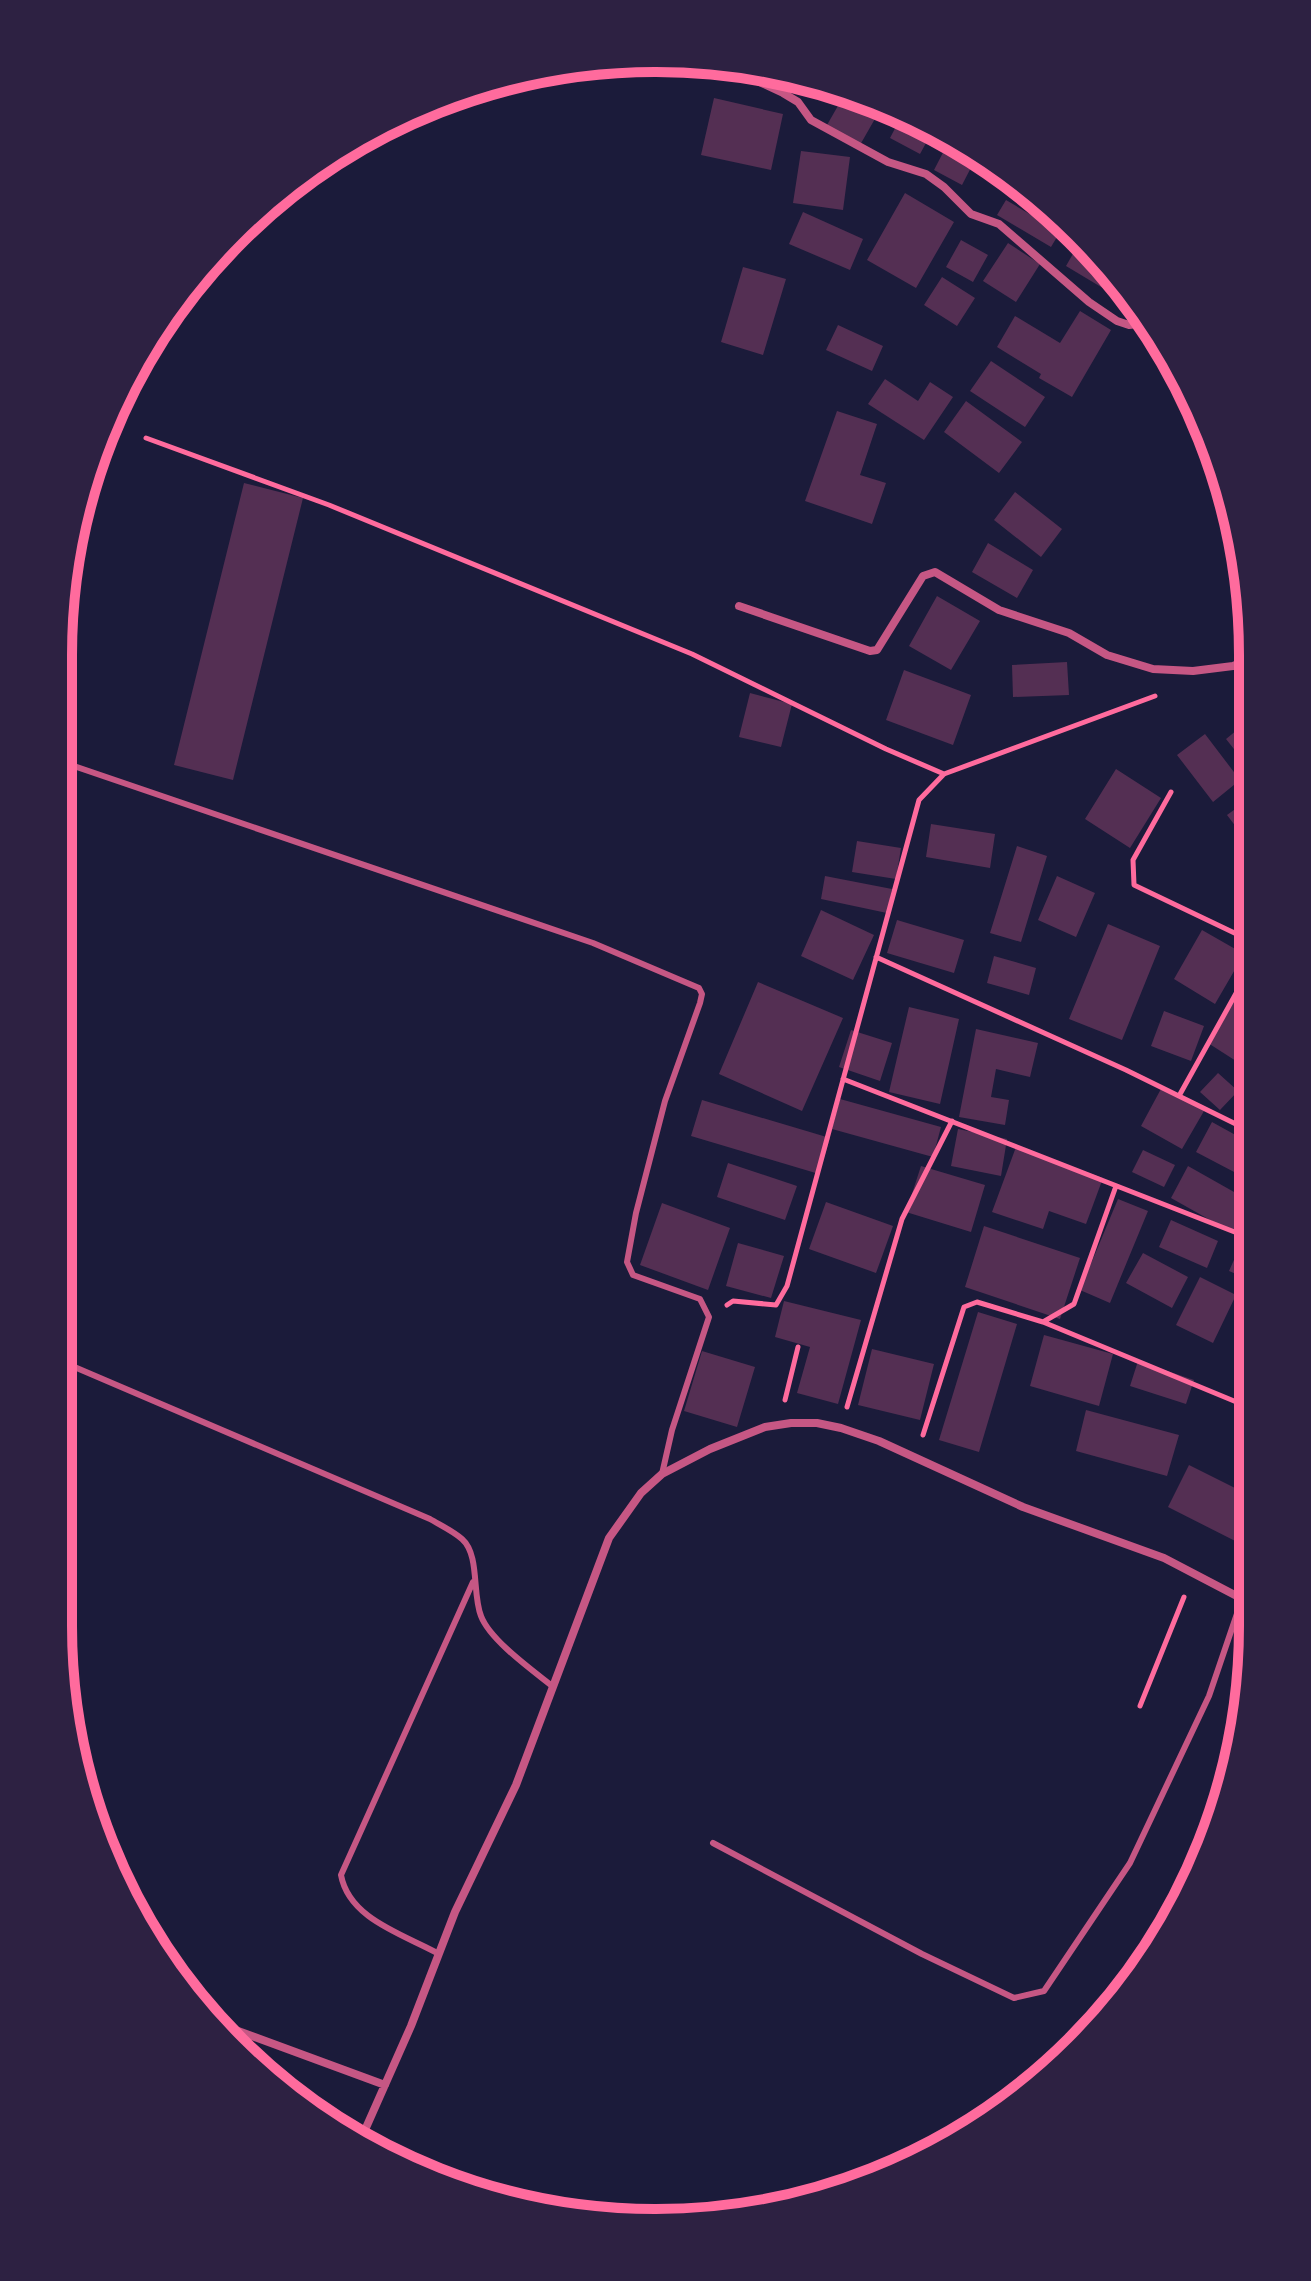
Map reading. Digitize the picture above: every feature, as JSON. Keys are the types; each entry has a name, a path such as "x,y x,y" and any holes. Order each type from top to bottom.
{"street":[{"path":"755,81 798,102 811,120 888,162 926,174 971,214 999,224 1020,240 1089,302 1117,321 1136,324"},
{"path":"739,606 870,651 877,650 923,576 935,572 999,610 1069,633 1107,655 1153,669 1193,671 1239,664"},
{"path":"364,2131 455,1912 516,1785 609,1538 641,1493 662,1474 738,1437 779,1424 817,1423 841,1428 879,1441 1023,1507 1164,1558 1239,1597"},
{"path":"236,2030 385,2085"}],"lane":[{"path":"72,765 593,943 699,988 702,994 700,1003 665,1101 636,1213 627,1262 633,1275 700,1299 709,1317 672,1430 662,1474"},
{"path":"72,1366 430,1519 464,1540 473,1560 473,1580 481,1618 509,1651 552,1686"},
{"path":"439,1954 362,1912 344,1891 341,1875 473,1580"},
{"path":"713,1843 1014,1998 1044,1991 1130,1863 1209,1696 1239,1608"}],"path":[{"path":"146,438 329,505 692,654 944,774"},
{"path":"709,1317 733,1301 776,1305 787,1286 919,800 944,774 1162,693"},
{"path":"1171,792 1133,860 1134,885 1239,935"},
{"path":"876,957 1239,1126"},
{"path":"1179,1096 1239,988"},
{"path":"843,1079 1239,1234"},
{"path":"841,1428 902,1219 952,1121"},
{"path":"1043,1322 1074,1304 1116,1186"},
{"path":"916,1459 964,1307 977,1302 1043,1322 1239,1403"},
{"path":"779,1424 798,1347"},
{"path":"1140,1706 1194,1574"}],"building":[{"path":"714,98 783,114 771,170 701,155"},
{"path":"840,102 877,115 860,145 827,125"},
{"path":"897,124 928,140 920,154 890,138"},
{"path":"945,149 972,165 962,185 934,170"},
{"path":"801,151 850,157 843,210 793,203"},
{"path":"905,193 954,222 916,288 867,260"},
{"path":"1006,200 1059,234 1051,247 997,215"},
{"path":"803,212 863,239 850,270 789,244"},
{"path":"961,240 988,255 973,282 946,267"},
{"path":"1008,243 1040,264 1016,302 983,281"},
{"path":"1075,250 1113,294 1066,266"},
{"path":"743,267 786,279 763,355 721,342"},
{"path":"942,277 975,298 957,326 924,305"},
{"path":"1080,311 1111,330 1072,397 1039,378 1041,374 997,347 1015,316 1060,343"},
{"path":"838,325 883,346 872,371 826,350"},
{"path":"991,361 1045,397 1025,427 970,391"},
{"path":"885,379 918,401 930,382 953,397 924,440 868,404"},
{"path":"966,401 1022,442 999,473 944,432"},
{"path":"837,411 877,424 860,475 886,483 872,524 805,501"},
{"path":"244,483 303,498 233,780 174,765"},
{"path":"1015,492 1062,529 1041,557 994,520"},
{"path":"988,543 1033,570 1017,598 972,572"},
{"path":"937,596 980,621 951,670 909,646"},
{"path":"1067,662 1069,695 1013,697 1012,665"},
{"path":"904,670 971,695 953,745 886,720"},
{"path":"750,693 792,704 781,747 739,737"},
{"path":"1239,728 1239,755 1226,739"},
{"path":"1205,734 1239,781 1213,802 1177,755"},
{"path":"1116,769 1161,798 1130,848 1085,819"},
{"path":"1239,806 1239,831 1227,815"},
{"path":"931,824 995,834 990,868 926,857"},
{"path":"857,841 901,848 896,879 852,872"},
{"path":"1017,846 1047,856 1021,942 990,933"},
{"path":"825,876 892,889 887,913 821,899"},
{"path":"1057,876 1095,893 1076,937 1038,920"},
{"path":"821,910 874,935 853,980 801,956"},
{"path":"897,920 964,940 954,973 887,953"},
{"path":"1108,924 1160,946 1122,1040 1069,1019"},
{"path":"1202,930 1239,951 1239,963 1215,1004 1174,979"},
{"path":"994,956 1036,968 1029,995 987,983"},
{"path":"758,982 843,1018 802,1111 719,1074"},
{"path":"1239,995 1239,1063 1208,1043"},
{"path":"909,1007 959,1019 940,1104 889,1092"},
{"path":"1164,1011 1204,1026 1191,1061 1151,1046"},
{"path":"976,1029 1038,1043 1030,1077 996,1069 991,1097 1009,1100 1005,1125 959,1117"},
{"path":"851,1030 892,1043 880,1081 839,1067"},
{"path":"1218,1073 1238,1091 1220,1110 1200,1092"},
{"path":"1162,1087 1204,1111 1182,1149 1141,1126"},
{"path":"840,1099 941,1127 933,1157 832,1129"},
{"path":"702,1100 830,1138 819,1174 691,1136"},
{"path":"1212,1122 1239,1137 1239,1167 1236,1173 1196,1152"},
{"path":"958,1129 1007,1139 1001,1176 951,1166"},
{"path":"1016,1147 1103,1178 1086,1224 1049,1211 1043,1229 992,1212"},
{"path":"1143,1150 1175,1165 1164,1187 1132,1172"},
{"path":"728,1163 797,1186 785,1220 717,1197"},
{"path":"921,1166 985,1185 971,1232 906,1212"},
{"path":"1188,1166 1239,1195 1239,1227 1235,1234 1171,1198"},
{"path":"1118,1199 1148,1211 1110,1303 1080,1290"},
{"path":"826,1202 893,1226 876,1273 809,1249"},
{"path":"662,1203 730,1228 708,1290 640,1265"},
{"path":"1171,1220 1218,1241 1207,1268 1159,1247"},
{"path":"984,1226 1080,1258 1060,1319 965,1287"},
{"path":"738,1243 784,1256 771,1298 726,1286"},
{"path":"1239,1249 1239,1275 1229,1271"},
{"path":"1143,1253 1188,1277 1172,1308 1126,1283"},
{"path":"1200,1277 1236,1295 1213,1343 1176,1325"},
{"path":"784,1301 861,1320 838,1404 797,1393 810,1347 775,1337"},
{"path":"978,1312 1017,1324 979,1452 939,1440"},
{"path":"1044,1335 1113,1354 1099,1406 1030,1386"},
{"path":"872,1349 934,1364 920,1420 858,1405"},
{"path":"702,1351 755,1367 737,1427 684,1411"},
{"path":"1138,1361 1194,1380 1186,1404 1130,1386"},
{"path":"1086,1410 1179,1435 1167,1476 1076,1451"},
{"path":"1189,1465 1239,1490 1239,1543 1168,1507"}]}
